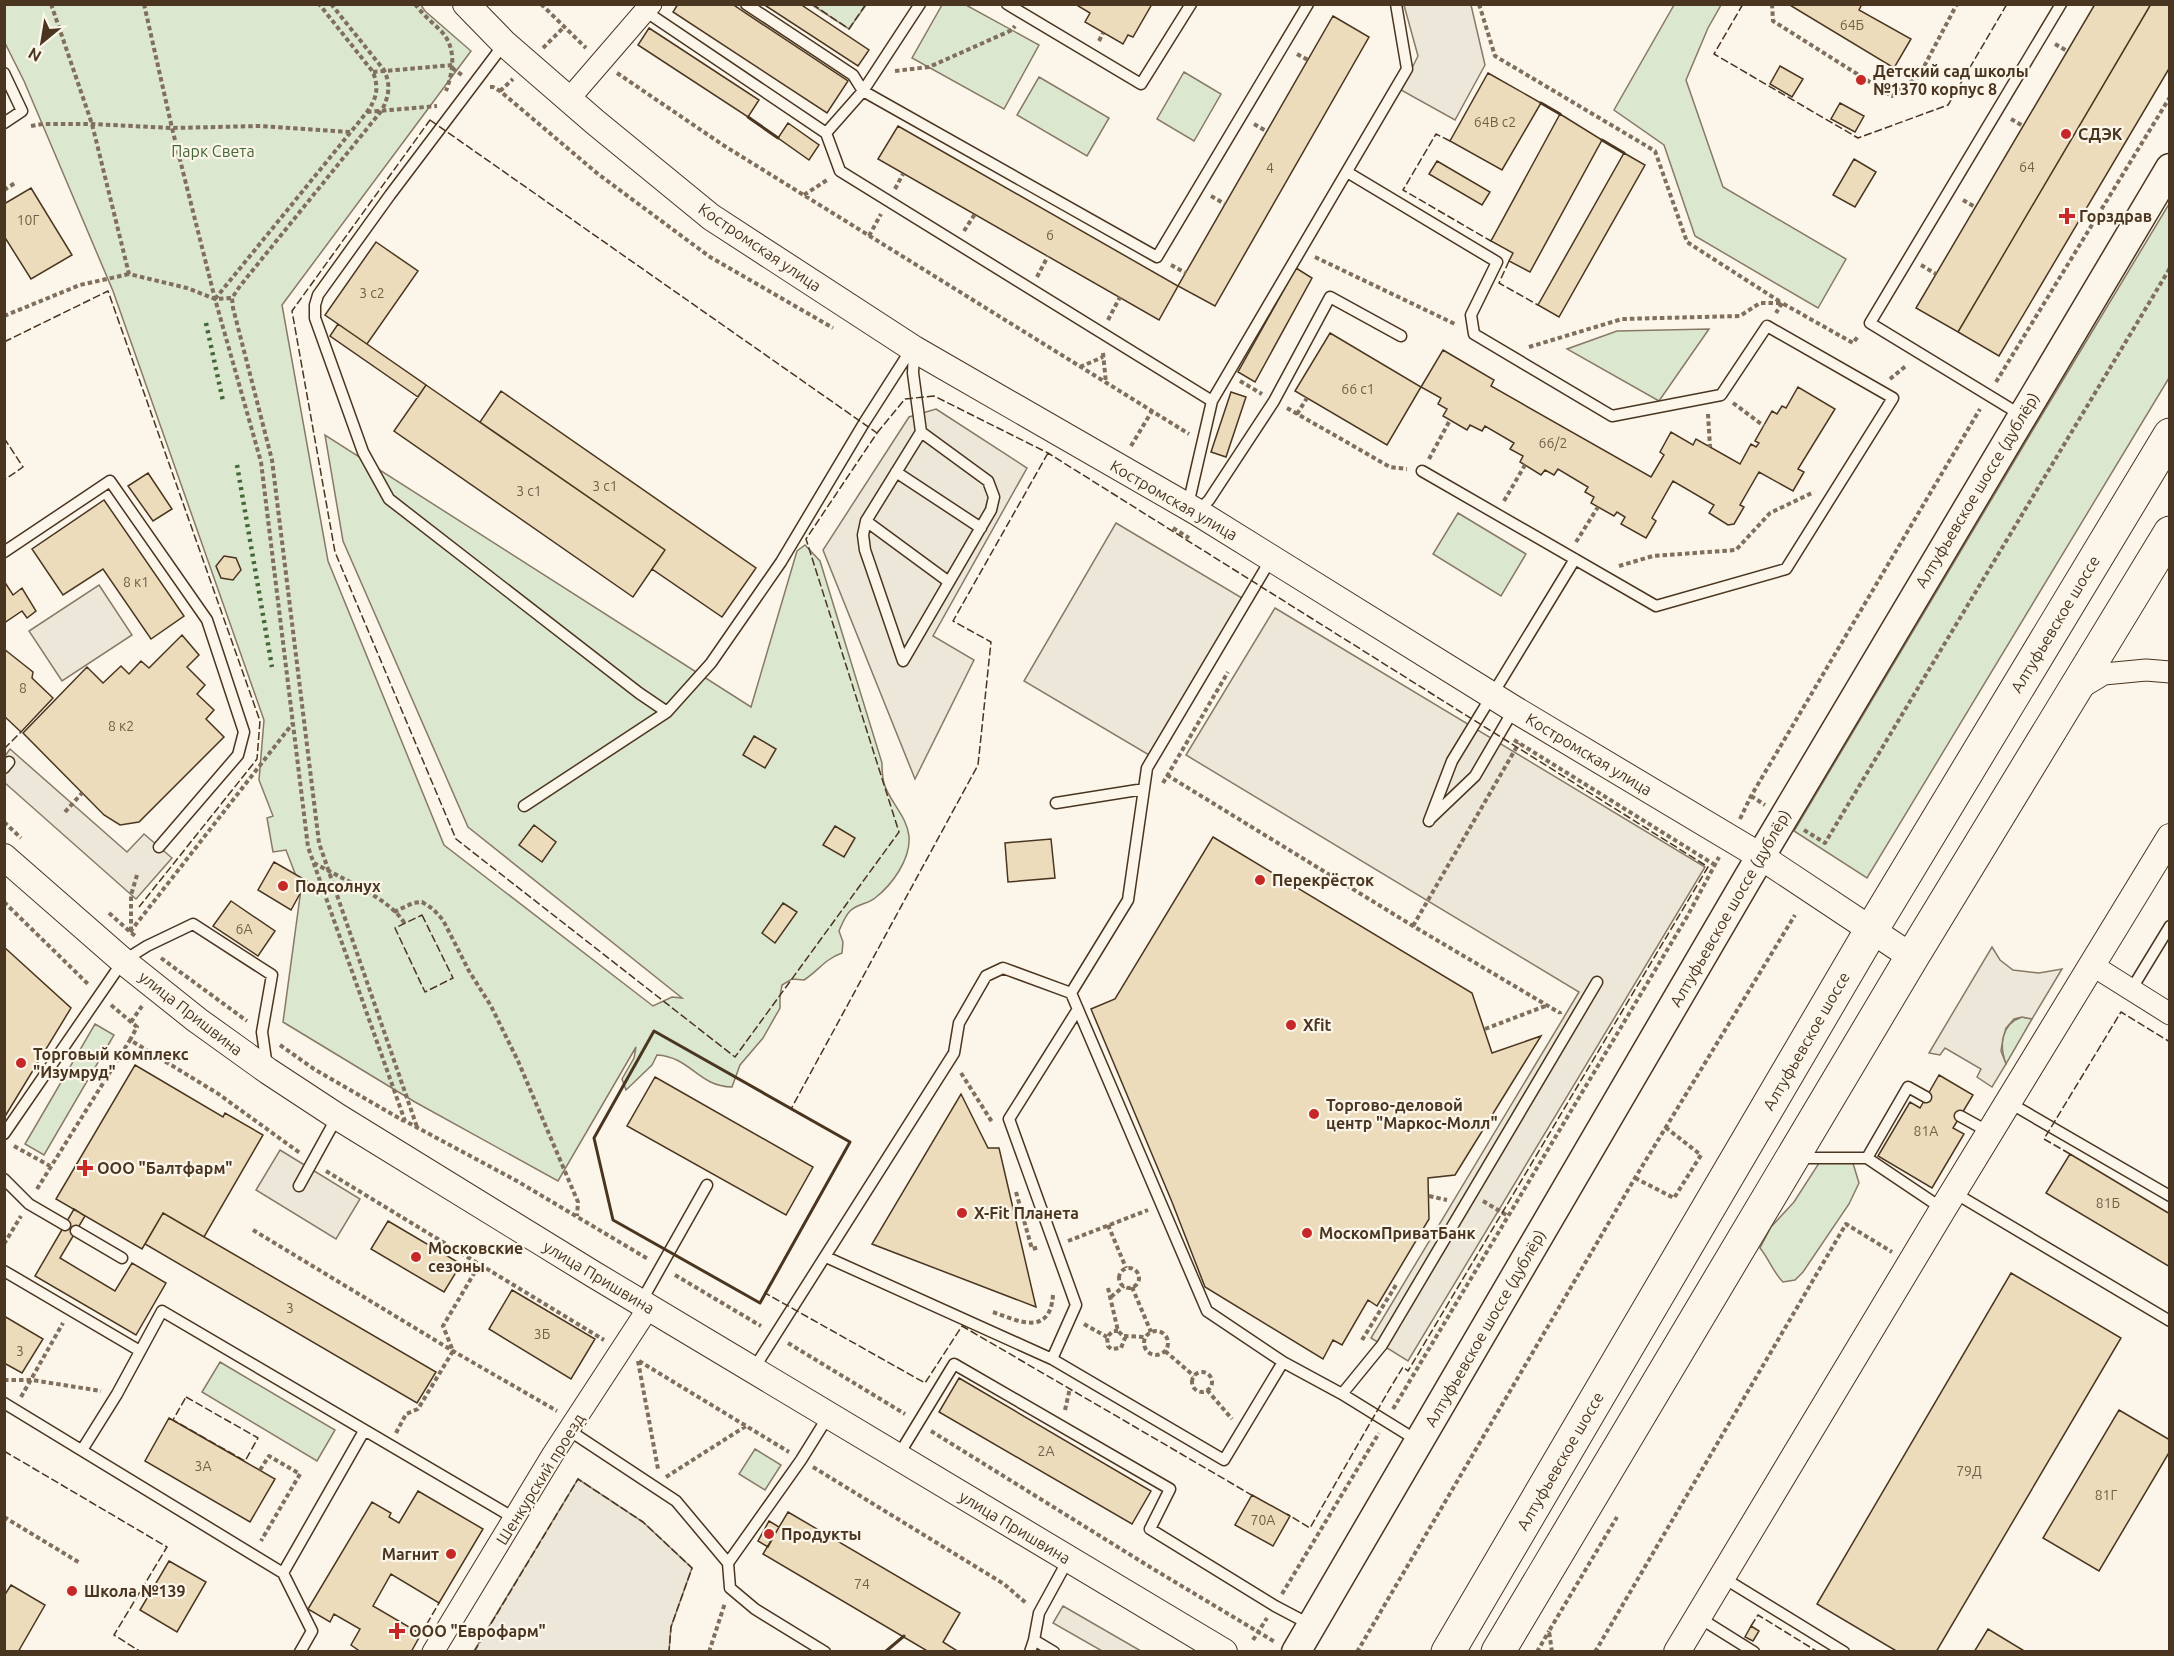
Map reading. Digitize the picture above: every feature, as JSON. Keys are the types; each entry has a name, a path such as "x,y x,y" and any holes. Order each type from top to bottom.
{"main road":[{"name":"Алтуфьевское шоссе (дублёр)","path":"1296,1652 1760,856 2169,168"},
{"name":"Алтуфьевское шоссе","path":"1448,1652 1872,929 2169,435"},
{"path":"1498,1652 1912,957 2169,532"}],"street":[{"name":"Костромская улица","path":"466,4 504,43 568,99 711,217 913,348 1192,509 1492,696 1760,856 1912,957"},
{"path":"568,99 601,62 643,8"},
{"path":"2073,692 2104,674 2146,670 2169,672"},
{"path":"1677,1652 2169,837"},
{"name":"улица Пришвина","path":"4,857 123,961 197,1020 338,1117 645,1305 1224,1652"},
{"path":"2092,965 2169,1014"},
{"name":"Шенкурский проезд","path":"433,1652 553,1454 568,1423 630,1356 645,1305"}],"lane":[{"path":"746,4 853,75 863,91 1157,257 1308,4"},
{"path":"826,134 863,91 920,4"},
{"path":"1008,4 1141,84 1191,4"},
{"path":"1192,509 1202,443 1212,401 1407,69 1396,4"},
{"path":"2021,415 1869,323 2061,4"},
{"path":"643,8 826,134 840,171 1212,401"},
{"path":"504,43 318,295 315,318 363,452 389,499 639,693 667,712"},
{"path":"4,73 22,111 4,123"},
{"path":"1347,172 1497,262 1471,315 1474,334 1612,416 1721,395 1767,326 1893,398 1786,569 1656,606 1422,471"},
{"path":"1192,509 1209,500 1274,400 1330,297 1401,336"},
{"path":"524,806 667,712 711,663 781,562 864,423 913,348"},
{"path":"913,348 913,373 921,432 866,521 863,535 903,661 991,510 994,497 988,482 921,432"},
{"path":"896,472 981,528"},
{"path":"4,552 110,481 207,620 244,732 238,755 159,847"},
{"path":"866,521 949,582"},
{"path":"1514,709 1476,776 1429,821 1452,761 1572,557"},
{"path":"1071,993 1128,900 1147,768 1272,559"},
{"path":"1056,803 1144,789"},
{"path":"4,1134 123,961 147,946 193,924 272,975 262,1032 268,1071"},
{"path":"2131,990 2169,926"},
{"path":"753,1370 954,1053 959,1023 986,976 1003,968 1071,993 1208,1311 1283,1362 1342,1394 1419,1442"},
{"path":"1342,1394 1382,1345 1597,982"},
{"path":"1052,1359 1076,1305 1010,1119 1078,1009"},
{"path":"1867,1158 1908,1087 1926,1097"},
{"path":"2008,1102 2169,1196"},
{"path":"1960,1116 1989,1132"},
{"path":"299,1186 338,1117"},
{"path":"1793,1158 1867,1158 2169,1322"},
{"path":"4,1179 29,1204 65,1225"},
{"path":"645,1305 661,1267 707,1185"},
{"path":"76,1231 122,1258"},
{"path":"826,1257 1052,1359 1224,1460 1283,1362"},
{"path":"4,1271 140,1351"},
{"path":"82,1450 117,1394 162,1311 514,1518"},
{"path":"897,1456 954,1364 1170,1489 1150,1529 1275,1606 1311,1625"},
{"path":"9,1406 283,1573 312,1631 300,1652"},
{"path":"728,1563 801,1460 829,1415"},
{"path":"568,1423 661,1486 676,1501 728,1563 730,1588 755,1609 825,1652"},
{"path":"283,1573 364,1431"},
{"path":"1030,1652 1035,1640 1038,1613 1068,1560"},
{"path":"1722,1577 1844,1652"},
{"path":"1698,1617 1754,1652"},
{"path":"1035,1640 1054,1652"}],"path":[{"path":"51,4 92,124 129,274"},
{"path":"144,4 215,299 261,462 308,847 405,1121 517,1181 776,1335 1258,1634"},
{"path":"215,299 367,112 377,94 377,81 373,72 319,4"},
{"path":"331,4 384,70 388,78 388,96 382,110 232,298 272,460 319,843 417,1128"},
{"path":"415,4 444,34 452,50 453,65 444,97"},
{"path":"541,4 601,62 723,145 1202,443"},
{"path":"1479,4 1495,56 1655,151 1687,242 1782,303 1853,343 1869,323"},
{"path":"1772,4 1773,21 1892,96 1919,76 1957,4"},
{"path":"873,76 929,67 1012,30 1022,13"},
{"path":"373,72 453,65"},
{"path":"1253,1640 1688,915 1757,786 2169,97"},
{"path":"367,112 441,105"},
{"path":"24,128 43,124 172,128 261,126 351,132"},
{"path":"804,195 840,171"},
{"path":"4,190 15,183"},
{"path":"1301,250 1474,334"},
{"path":"1825,843 2169,268"},
{"path":"4,316 80,285 129,274 187,288 215,299 232,298"},
{"path":"1106,383 1101,332 1120,297"},
{"path":"1508,354 1622,319 1740,316 1760,303 1782,303"},
{"path":"1877,389 1921,354"},
{"path":"1080,367 1103,357"},
{"path":"1212,401 1237,379 1390,467 1408,469"},
{"path":"1721,395 1764,426"},
{"path":"1297,414 1306,398"},
{"path":"1707,398 1710,447"},
{"path":"1422,471 1450,420"},
{"path":"1497,514 1525,465"},
{"path":"1599,573 1653,556 1736,550 1770,513 1842,480"},
{"path":"1572,557 1598,507"},
{"path":"1162,784 1228,672"},
{"path":"137,875 131,895 130,932 293,723"},
{"path":"1413,926 1519,743"},
{"path":"1167,775 1560,1013"},
{"path":"65,812 82,793"},
{"path":"314,862 373,895 405,924"},
{"path":"4,902 137,1028 41,1183"},
{"path":"394,912 412,903 422,902 433,909 443,920 469,971 491,1006 518,1061 578,1202 577,1216"},
{"path":"1357,1652 1665,1127 1795,915"},
{"path":"131,1022 146,1000"},
{"path":"1485,1029 1548,1005"},
{"path":"130,1040 217,1093 312,1162 1004,1584 1038,1613"},
{"path":"956,1064 993,1123"},
{"path":"1635,1178 1674,1198 1701,1155 1665,1127"},
{"path":"4,1140 50,1166"},
{"path":"1010,1195 1016,1192 1032,1249 1038,1247 1019,1190"},
{"path":"1429,1196 1447,1200"},
{"path":"1064,1243 1162,1205"},
{"path":"4,1244 17,1223"},
{"path":"1595,1652 1846,1224 1911,1263"},
{"path":"1108,1225 1126,1268"},
{"path":"253,1230 568,1423"},
{"path":"453,1351 443,1326 479,1265"},
{"path":"1110,1298 1124,1286 1132,1287 1139,1282 1135,1269 1126,1268 1121,1271 1119,1277 1124,1286"},
{"path":"1132,1287 1151,1332"},
{"path":"1108,1288 1118,1331 1124,1336 1145,1337"},
{"path":"989,1311 1021,1323 1034,1323 1042,1321 1048,1313 1053,1295"},
{"path":"9,1406 32,1380 63,1324 49,1299"},
{"path":"1071,1316 1107,1337"},
{"path":"1107,1337 1113,1331 1118,1331"},
{"path":"1151,1332 1162,1332 1168,1341 1165,1351 1155,1356 1150,1354 1143,1345 1145,1337 1151,1332"},
{"path":"1107,1337 1108,1346 1116,1349 1124,1343 1124,1336"},
{"path":"388,1445 406,1414 418,1409 453,1351"},
{"path":"1165,1351 1194,1376"},
{"path":"630,1356 661,1486 746,1426"},
{"path":"1062,1426 1074,1371"},
{"path":"1203,1372 1211,1378 1211,1384 1207,1390 1200,1392 1195,1389 1192,1380 1194,1376 1203,1372"},
{"path":"4,1380 32,1380 117,1394"},
{"path":"1207,1390 1242,1430"},
{"path":"253,1555 300,1474 268,1456 260,1470"},
{"path":"4,1517 80,1563"},
{"path":"1537,1652 1617,1517"},
{"path":"709,1652 730,1588"},
{"path":"1549,1631 1552,1652"}],"green space":[{"name":"Парк Света","path":"4,5 421,5 471,51 282,305 328,561 444,845 653,1006 672,997 682,998 468,827 343,541 325,435 751,707 797,551 805,545 820,561 882,763 884,783 908,829 909,845 904,862 888,886 872,900 853,909 847,915 839,931 843,942 842,953 831,958 804,980 792,979 782,985 780,1008 763,1038 740,1065 732,1087 710,1082 678,1061 657,1055 652,1065 626,1090 622,1079 634,1058 636,1047 558,1181 415,1102 283,1022 301,889 286,850 273,852 267,818 273,816 259,780 264,720 113,291 24,81 5,43"},
{"path":"812,5 866,5 849,29"},
{"path":"942,5 966,5 1039,45 1004,109 912,58"},
{"path":"1674,5 1721,5 1708,28 1686,80 1723,187 1846,259 1818,308 1695,236 1664,145 1614,110"},
{"path":"1184,72 1221,94 1194,141 1157,119"},
{"path":"1039,77 1109,118 1087,156 1017,115"},
{"path":"2169,204 2169,378 1867,878 1794,831"},
{"path":"1709,329 1659,401 1567,349 1617,331"},
{"path":"1458,513 1526,554 1501,596 1433,554"},
{"path":"2022,1017 2032,1019 2006,1064 2003,1036 2015,1020"},
{"path":"95,1024 114,1035 44,1155 25,1144"},
{"path":"1830,1158 1852,1160 1859,1183 1849,1204 1803,1272 1795,1280 1783,1282 1760,1248 1771,1227 1794,1202 1819,1163"},
{"path":"220,1362 335,1430 317,1461 202,1392"},
{"path":"755,1449 781,1465 765,1490 739,1474"}],"shaded area":[{"path":"1404,5 1471,5 1485,65 1455,120 1401,90 1418,56"},
{"path":"936,409 1027,468 933,636 974,660 915,779 823,550 909,417"},
{"path":"1116,523 1242,598 1149,755 1024,681"},
{"path":"99,585 132,635 62,681 29,631"},
{"path":"1275,608 1705,867 1408,1361 1371,1338 1579,992 1186,755"},
{"path":"10,749 127,852 144,834 172,858 136,899 5,783 5,756"},
{"path":"1992,947 2000,960 2013,970 2039,973 2062,969 2032,1019 2022,1017 2014,1019 2006,1028 2001,1051 2006,1064 1992,1087 1977,1077 1981,1069 1945,1048 1940,1055 1929,1053"},
{"path":"280,1150 360,1199 336,1239 256,1190"},
{"path":"578,1479 643,1522 692,1568 671,1627 669,1651 474,1651"},
{"path":"1063,1606 1141,1651 1102,1651 1053,1623"}],"building":[{"path":"678,4 732,4 848,81 827,113 673,12"},
{"path":"763,4 800,4 869,50 858,66"},
{"path":"1075,4 1152,4 1133,37 1128,35 1123,44 1085,22 1090,13"},
{"path":"1788,4 1862,4 1859,10 1911,39 1894,68"},
{"path":"2095,4 2151,4 1958,332 1916,308"},
{"path":"2151,4 2170,4 2170,67 1999,356 1958,332"},
{"path":"1333,16 1369,37 1215,306 1178,286"},
{"path":"649,28 759,100 748,117 638,45"},
{"path":"1780,66 1803,79 1792,97 1770,84"},
{"path":"1488,73 1541,103 1502,170 1450,141"},
{"path":"1840,103 1864,116 1855,132 1831,119"},
{"path":"1560,114 1602,140 1530,272 1509,261 1513,253 1491,241"},
{"path":"788,123 819,145 809,160 778,138"},
{"path":"898,126 1178,286 1159,320 878,159"},
{"path":"1624,153 1645,165 1559,317 1538,305"},
{"path":"1854,159 1876,172 1855,207 1833,195"},
{"path":"1437,161 1490,192 1482,205 1429,174"},
{"path":"31,188 72,255 31,279 4,236 4,204"},
{"path":"376,242 418,271 367,344 325,315"},
{"path":"1296,268 1312,278 1255,382 1238,372"},
{"path":"338,324 426,385 418,397 330,336"},
{"path":"1330,333 1421,387 1387,445 1295,391"},
{"path":"1443,350 1494,380 1491,386 1651,477 1664,455 1660,452 1671,432 1693,445 1696,439 1740,464 1751,444 1756,447 1759,443 1755,441 1772,411 1777,414 1782,406 1786,408 1798,387 1835,409 1798,469 1804,472 1793,491 1759,472 1740,505 1744,507 1734,524 1728,525 1709,513 1714,505 1673,481 1652,518 1656,521 1646,538 1621,524 1625,517 1617,512 1614,516 1591,503 1594,497 1585,492 1588,487 1558,469 1554,475 1545,470 1541,475 1520,462 1523,456 1510,449 1514,443 1485,426 1482,431 1470,425 1467,430 1443,416 1447,409 1438,404 1441,398 1421,387"},
{"path":"426,385 665,550 633,597 394,431"},
{"path":"501,391 756,568 722,617 652,569 665,550 480,422"},
{"path":"1231,392 1246,397 1226,457 1211,452"},
{"path":"148,473 172,509 153,521 128,486"},
{"path":"104,500 184,616 151,639 103,569 63,595 32,549"},
{"path":"224,556 236,558 241,570 233,580 221,578 216,566"},
{"path":"4,581 13,595 22,588 36,611 27,618 22,611 4,623"},
{"path":"182,635 199,655 187,667 205,685 197,694 214,710 206,719 224,737 139,822 120,825 104,815 23,733 87,667 103,683 121,666 129,674 141,661 149,668"},
{"path":"4,649 33,672 32,678 53,698 21,732 4,716"},
{"path":"754,736 776,749 765,768 743,755"},
{"path":"534,825 556,842 542,862 519,845"},
{"path":"835,826 855,838 844,857 823,845"},
{"name":"Торгово-деловой центр \"Маркос-Молл\"","path":"1213,837 1472,993 1492,1053 1541,1036 1455,1175 1428,1178 1429,1219 1377,1306 1368,1300 1342,1345 1333,1340 1323,1359 1205,1287 1091,1009 1115,999"},
{"path":"1051,839 1055,878 1008,882 1005,843"},
{"name":"Подсолнух","path":"274,862 307,881 291,910 258,890"},
{"path":"231,901 275,931 258,956 213,926"},
{"path":"783,903 797,912 775,943 762,933"},
{"name":"Торговый комплекс \"Изумруд\"","path":"4,947 71,1008 4,1118"},
{"path":"135,1065 223,1117 225,1113 263,1135 204,1237 163,1213 142,1249 56,1199"},
{"path":"1939,1075 1973,1095 1953,1128 1964,1134 1932,1188 1878,1156 1910,1102 1920,1108"},
{"path":"655,1077 813,1167 786,1215 627,1126"},
{"name":"X-Fit Планета","path":"961,1094 988,1148 999,1148 1036,1307 872,1244"},
{"path":"2070,1154 2170,1214 2170,1267 2046,1193"},
{"path":"74,1209 85,1216 60,1258 115,1291 132,1263 166,1283 136,1335 35,1276"},
{"path":"163,1213 436,1372 417,1403 145,1244"},
{"name":"Московские сезоны","path":"388,1221 461,1264 444,1292 371,1249"},
{"path":"2011,1273 2121,1338 1936,1652 1898,1652 1817,1604"},
{"path":"512,1290 595,1339 571,1379 489,1329"},
{"path":"4,1316 43,1339 22,1373 4,1363"},
{"path":"959,1378 1151,1491 1132,1524 939,1412"},
{"path":"2119,1410 2170,1440 2170,1451 2099,1571 2043,1538"},
{"path":"169,1418 275,1479 250,1522 145,1461"},
{"path":"418,1491 483,1529 439,1603 391,1574 373,1606 421,1634 411,1652 361,1652 351,1645 360,1629 334,1614 330,1622 308,1609 372,1502 391,1513 389,1517 399,1523"},
{"path":"1252,1495 1290,1516 1273,1546 1235,1525"},
{"path":"788,1512 960,1613 943,1642 959,1652 929,1652 763,1554"},
{"name":"Продукты","path":"769,1521 779,1527 768,1547 758,1541"},
{"path":"169,1561 206,1582 177,1632 140,1610"},
{"path":"11,1585 45,1605 18,1652 4,1652 4,1596"},
{"path":"1751,1626 1759,1631 1753,1641 1745,1637"},
{"path":"1988,1629 2026,1652 1974,1652"}],"hedge":[{"path":"206,323 223,401"},
{"path":"237,465 272,667"}],"fence":[{"path":"812,4 849,29 866,4"},
{"path":"1743,4 1714,54 1858,138 1948,105 2007,4"},
{"path":"430,120 877,433 806,539 899,832 735,1057 456,839 335,552 292,311 430,120"},
{"path":"1450,141 1436,134 1403,190 1491,241"},
{"path":"1509,261 1499,283 1538,305"},
{"path":"4,342 108,291 260,721 257,759 139,907"},
{"path":"877,433 905,399 934,396 1048,453 1708,867 1408,1371 1403,1367 1389,1390 1310,1528 1287,1514"},
{"path":"4,438 23,467 4,480"},
{"path":"1048,453 953,621 991,642 978,765 791,1109 850,1142 765,1293 925,1383 962,1326 1255,1497"},
{"path":"4,749 21,732"},
{"path":"422,915 453,978 425,992 395,928 422,915"},
{"path":"2070,1154 2044,1139 2121,1012 2170,1042"},
{"path":"186,1397 258,1438 245,1461 173,1420 186,1397"},
{"path":"4,1451 167,1547 114,1635 141,1652"},
{"path":"474,1652 578,1479 643,1522 692,1568 671,1627 669,1652"},
{"path":"421,1634 439,1603"},
{"path":"1751,1626 1758,1615 1818,1652"}],"wall":[{"path":"1541,103 1560,114"},
{"path":"748,117 778,138"},
{"path":"1602,140 1624,153"},
{"path":"654,1031 850,1142 760,1303 613,1220 594,1138 654,1031"},
{"path":"885,1652 904,1636"}],"place":[{"name":"Детский сад школы №1370 корпус 8","path":"1861,80"},
{"name":"СДЭК","path":"2066,134"},
{"name":"Горздрав","path":"2067,216"},
{"name":"Перекрёсток","path":"1260,880"},
{"name":"Подсолнух","path":"283,886"},
{"name":"Xfit","path":"1291,1025"},
{"name":"Торговый комплекс \"Изумруд\"","path":"21,1063"},
{"name":"Торгово-деловой центр \"Маркос-Молл\"","path":"1314,1114"},
{"name":"ООО \"Балтфарм\"","path":"85,1168"},
{"name":"X-Fit Планета","path":"962,1213"},
{"name":"МоскомПриватБанк","path":"1307,1233"},
{"name":"Московские сезоны","path":"416,1257"},
{"name":"Продукты","path":"769,1534"},
{"name":"Магнит","path":"451,1554"},
{"name":"Школа №139","path":"72,1591"},
{"name":"ООО \"Еврофарм\"","path":"397,1631"}]}
